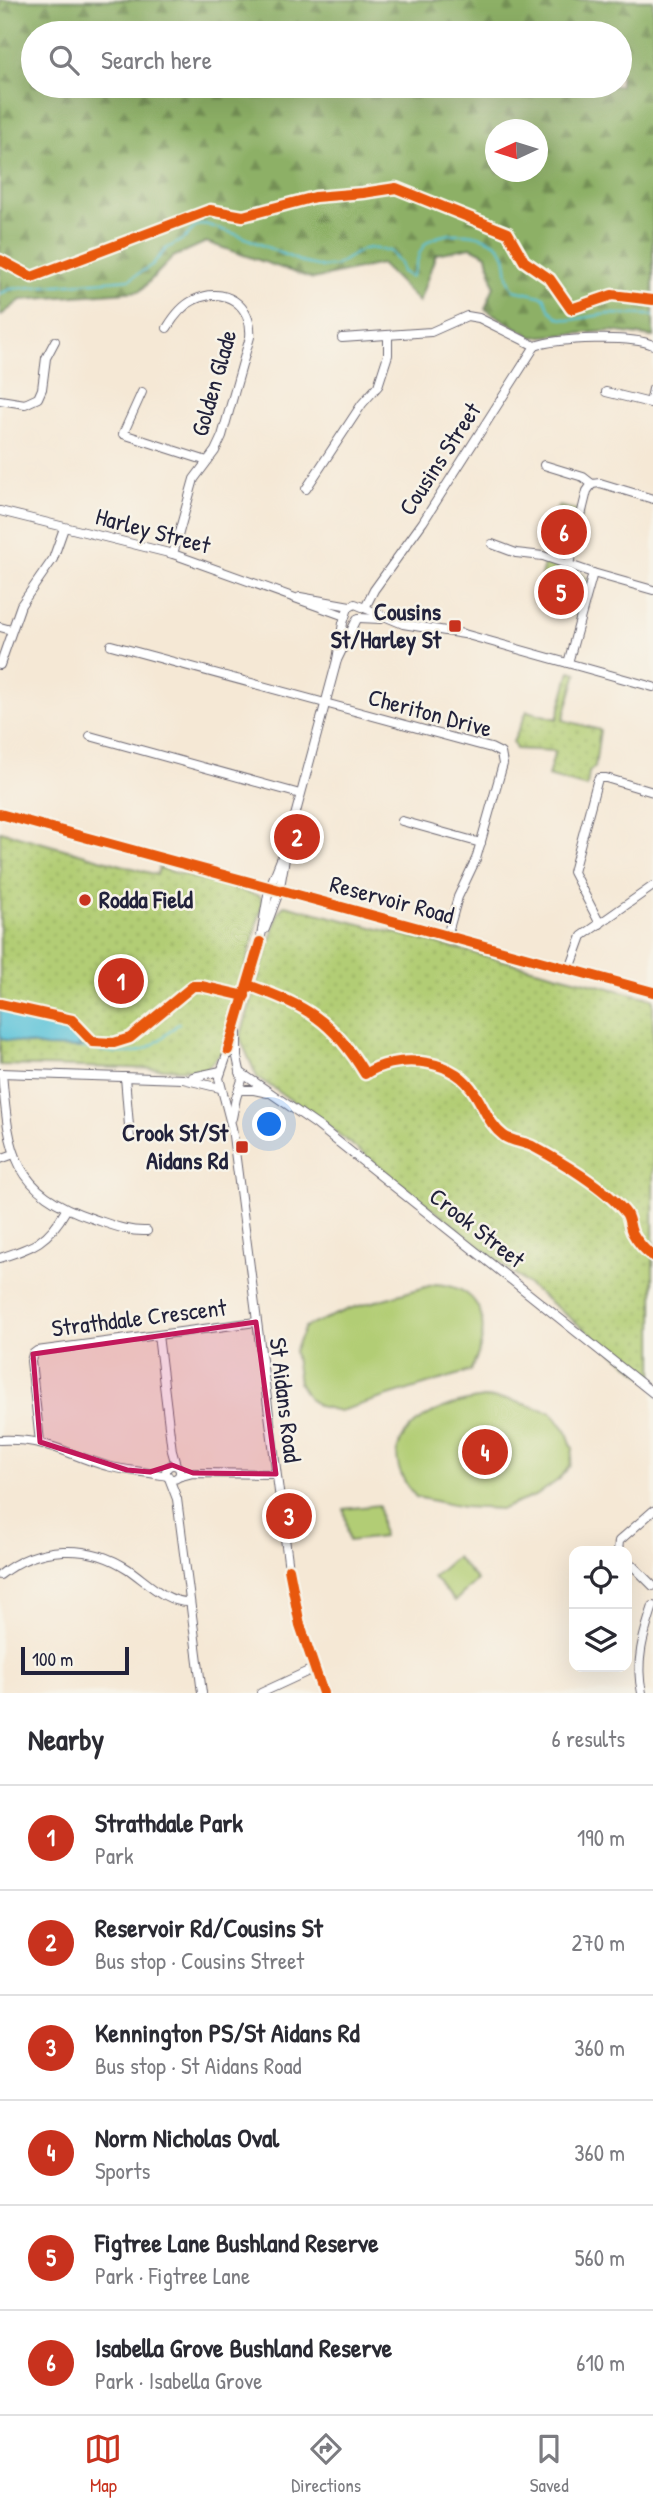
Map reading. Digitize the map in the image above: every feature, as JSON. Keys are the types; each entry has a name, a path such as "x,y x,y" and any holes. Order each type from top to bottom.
{"main road":[{"name":"Reservoir Road","path":"0,814 274,891 653,992"}],"street":[{"name":"Golden Glade","path":"167,328 173,317 193,300 207,297 227,298 242,305 251,324 250,337 222,436 215,451 194,479 173,554"},
{"path":"342,338 431,332 467,316 479,318 535,346 545,343 614,339 653,345"},
{"path":"306,489 362,404 378,386 385,370 388,335"},
{"path":"0,400 25,404 38,398 42,389 46,358 55,341"},
{"name":"Cousins Street","path":"358,619 374,590 423,522 535,346"},
{"path":"606,392 651,403 653,389"},
{"path":"142,393 123,434 207,461"},
{"path":"544,465 583,477 592,484"},
{"path":"569,564 587,491 592,484 600,482 653,499"},
{"name":"Harley Street","path":"0,511 173,554 358,619"},
{"path":"0,665 21,605 53,559 64,528"},
{"path":"492,544 516,553 543,556 653,590"},
{"path":"568,663 593,573"},
{"name":"Cousins Street","path":"351,605 374,590"},
{"name":"Harley Street","path":"293,596 365,609"},
{"path":"220,1088 221,1071 239,1020 337,660 345,616 351,605"},
{"path":"365,609 387,620 417,628 464,634 653,687"},
{"path":"337,660 358,619 387,620"},
{"path":"0,627 11,630"},
{"path":"111,645 325,704"},
{"name":"Cheriton Drive","path":"325,704 499,751 502,755 503,764 481,843 474,866 458,897 447,936"},
{"path":"90,736 300,794"},
{"path":"600,924 573,872 597,782 599,778 606,779 653,792"},
{"path":"402,821 481,843"},
{"path":"570,969 580,939 653,886"},
{"path":"146,1231 127,1230 66,1210 32,1183 14,1154 1,1073 183,1079 220,1088 228,1093 238,1090 242,1080 236,1046 239,1020"},
{"path":"183,1079 228,1068 240,1071"},
{"name":"Crook Street","path":"240,1071 326,1133 653,1393"},
{"path":"125,1077 130,1138"},
{"name":"St Aidans Road","path":"220,1088 232,1128 296,1610 321,1693"},
{"name":"Crook Street","path":"238,1090 254,1090 275,1095"},
{"name":"St Aidans Road","path":"232,1128 238,1090"},
{"path":"0,1159 14,1154"},
{"path":"0,1258 40,1243 55,1228 66,1210"},
{"name":"Strathdale Crescent","path":"40,1442 31,1361 34,1352 256,1322"},
{"path":"158,1335 202,1693"},
{"path":"0,1440 40,1442 108,1466 150,1472 276,1474"},
{"path":"615,1546 653,1511"},
{"path":"0,1575 24,1559 40,1554 58,1551 85,1552 121,1565 173,1600 190,1602"},
{"path":"632,1565 653,1586"},
{"path":"642,1693 639,1661 653,1606"},
{"path":"261,1693 316,1671"}],"highlighted area":[{"path":"256,1322 276,1474 193,1473 172,1465 150,1472 127,1470 40,1442 33,1354"}],"green space":[{"path":"0,0 653,0 653,337 612,331 533,337 485,309 494,286 487,255 471,247 436,254 419,302 381,264 313,279 206,242 173,257 140,291 21,300 0,316"},
{"path":"558,506 582,512 568,562 546,555"},
{"path":"545,561 583,575 588,582 579,615 534,601"},
{"path":"570,671 577,673 563,720 600,730 595,767 589,772 587,787 548,776 555,751 516,749 513,742 527,711 557,719"},
{"path":"0,831 157,875 159,868 260,896 261,909 222,1052 205,1070 0,1065"},
{"path":"285,905 653,999 653,1384 322,1121 257,1077 240,1038 279,911"},
{"path":"436,1284 453,1287 466,1294 481,1314 481,1342 470,1371 340,1411 318,1406 308,1397 299,1383 294,1351 305,1327 352,1308"},
{"path":"484,1398 507,1399 551,1412 566,1430 573,1449 570,1466 558,1480 537,1495 502,1509 463,1507 416,1497 402,1476 397,1458 401,1442 410,1428 443,1408"},
{"path":"379,1505 383,1537 349,1541 344,1509"},
{"path":"456,1557 477,1580 455,1601 433,1577"}],"water":[{"path":"0,1008 73,1024 80,1037 79,1045 83,1048 46,1047 0,1039"}],"waterway":[{"path":"0,294 10,289 130,279 152,265 166,249 185,238 196,226 205,224 304,263 322,267 335,266 369,248 390,251 400,263 402,272 411,277 423,247 430,240 453,234 479,236 499,246 504,254 509,281 514,290 544,297 550,310 559,318 570,320 607,314 653,315"},
{"path":"83,1048 113,1053 135,1052 155,1043 179,1023"}],"cycle path":[{"path":"0,260 32,277 210,210 243,216 315,197 396,188 508,233 524,261 550,279 571,309 612,295 653,300"},
{"path":"0,814 653,992"},
{"path":"228,1050 260,942"},
{"path":"248,985 286,1000 316,1017 341,1040 365,1074 391,1063 405,1061 435,1065 461,1078 504,1136 530,1145 557,1160 595,1185 616,1203 627,1214 636,1238 653,1256"},
{"path":"0,1004 72,1020 93,1042 114,1043 130,1038 193,986 245,996"},
{"path":"289,1569 300,1625 323,1693"}],"place":[{"name":"Isabella Grove Bushland Reserve","path":"564,532"},
{"name":"Figtree Lane Bushland Reserve","path":"561,592"},
{"name":"Cousins St/Harley St","path":"455,626"},
{"name":"Reservoir Rd/Cousins St","path":"297,837"},
{"name":"Rodda Field","path":"85,900"},
{"name":"Strathdale Park","path":"121,981"},
{"name":"Crook St/St Aidans Rd","path":"242,1147"},
{"name":"Norm Nicholas Oval","path":"485,1452"},
{"name":"Kennington PS/St Aidans Rd","path":"289,1516"}]}
